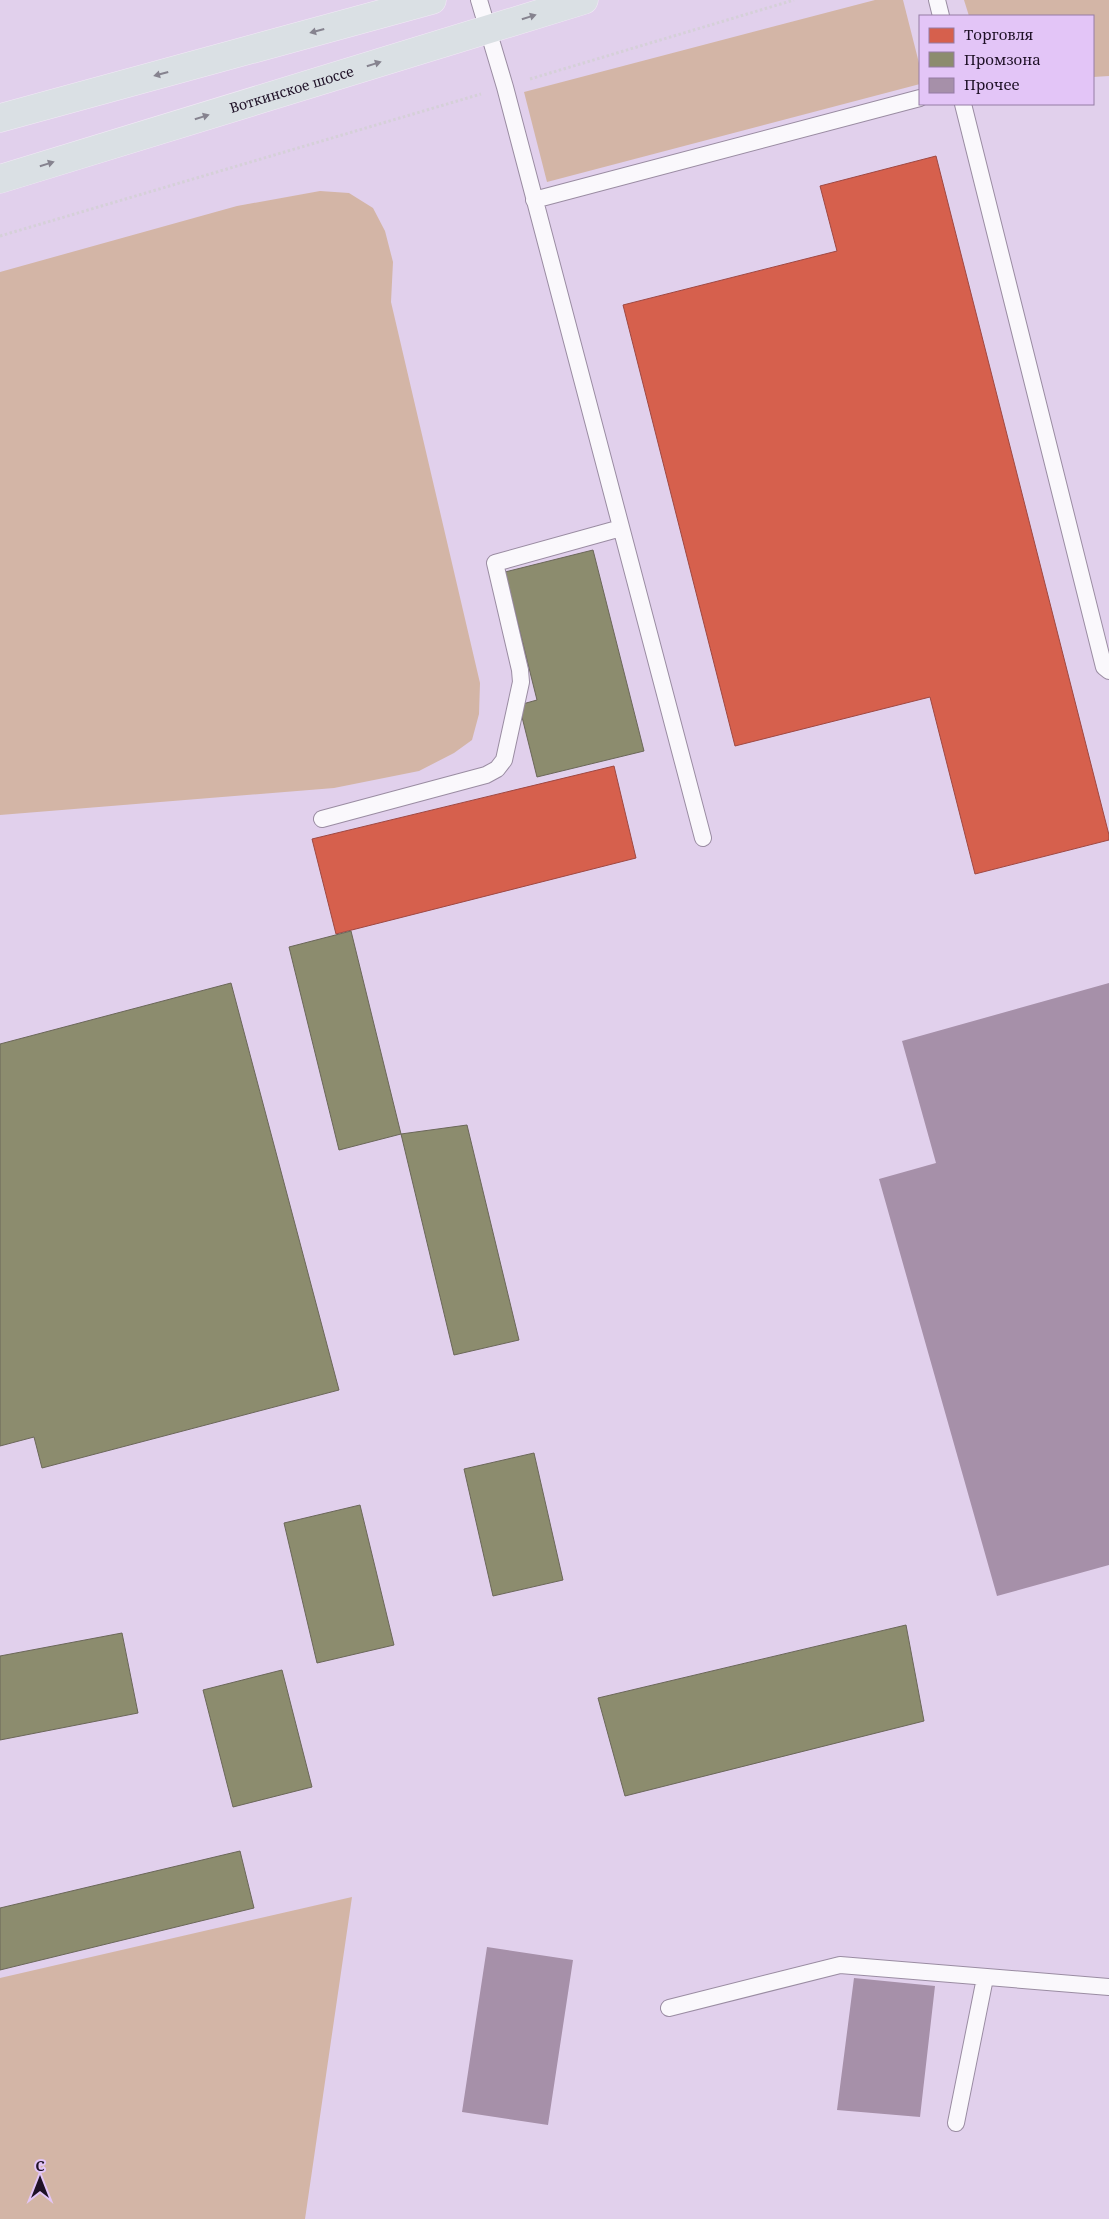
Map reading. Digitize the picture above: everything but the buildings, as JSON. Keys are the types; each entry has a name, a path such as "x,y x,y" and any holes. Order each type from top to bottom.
{"main road":[{"path":"0,118 432,0"},
{"name":"Воткинское шоссе","path":"0,179 584,0"}],"lane":[{"path":"479,0 505,87 703,838"},
{"path":"936,0 941,15"},
{"path":"534,200 919,98"},
{"path":"962,105 1104,667 1109,671"},
{"path":"322,819 486,775 497,769 504,760 521,682 520,670 495,563 621,528"},
{"path":"669,2008 840,1965 1109,1987"},
{"path":"956,2123 985,1978"}],"path":[{"path":"0,236 794,0"}],"shaded area":[{"path":"875,0 903,0 919,63 919,84 547,182 524,92"},
{"path":"964,0 1109,0 1109,76 1094,77 1094,15 969,15"},
{"path":"320,191 349,193 373,208 385,231 393,262 391,302 480,683 479,714 472,740 454,753 419,771 334,788 0,815 0,272 237,206"},
{"path":"352,1897 305,2219 0,2219 0,1978"}]}
